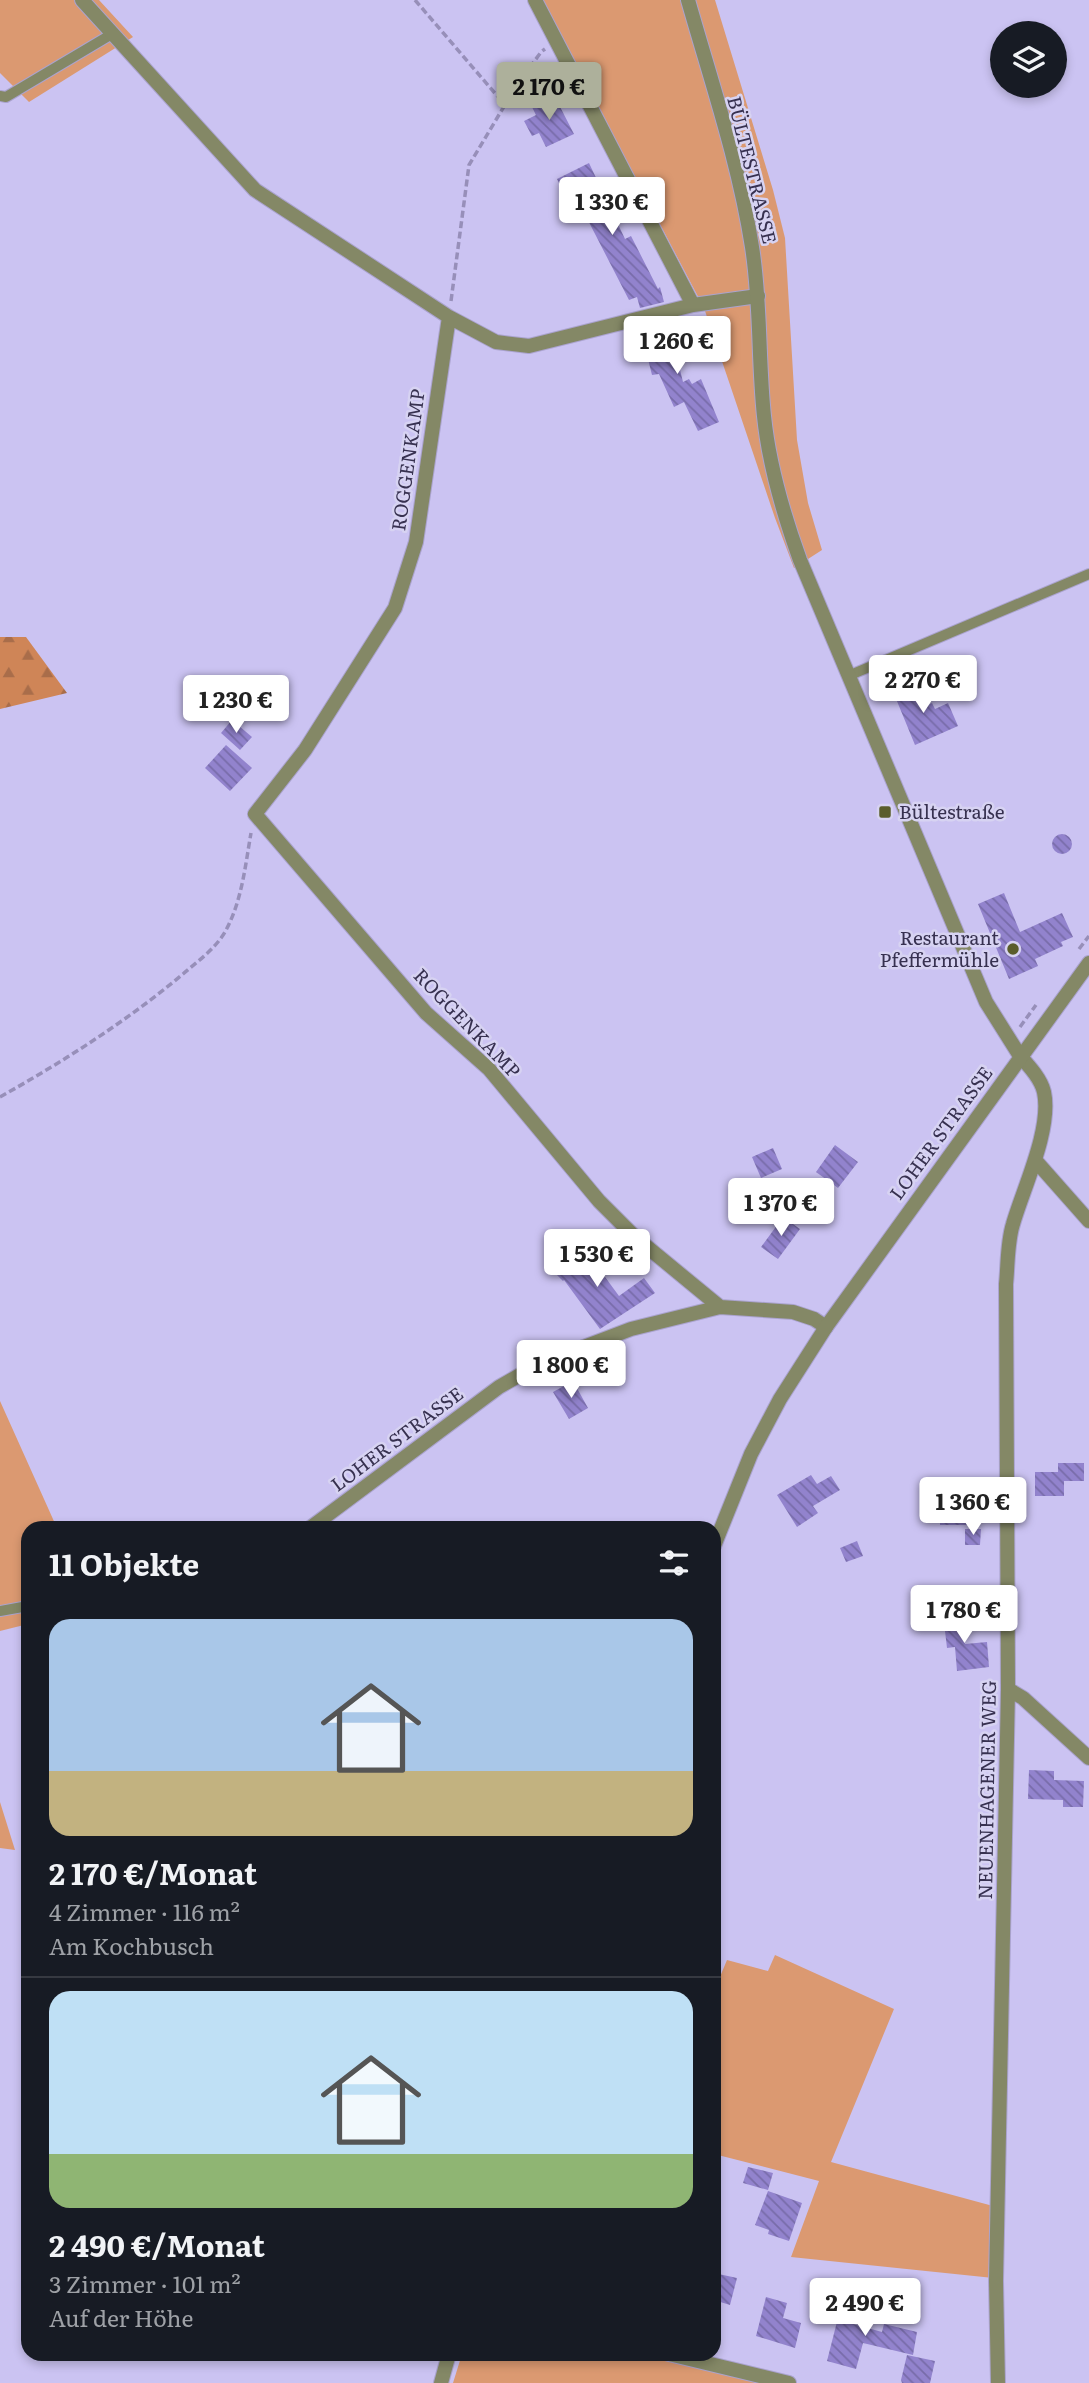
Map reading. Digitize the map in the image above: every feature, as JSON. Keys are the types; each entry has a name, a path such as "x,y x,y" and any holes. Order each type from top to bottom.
{"street":[{"path":"82,0 255,190 449,317 496,342 529,346 693,305 758,296"},
{"path":"535,0 693,305"},
{"name":"BÜLTESTRASSE","path":"688,0 740,188 752,247 758,296 764,415 779,499 800,560 986,1002 1020,1056"},
{"name":"ROGGENKAMP","path":"449,317 416,541 395,608 305,750 254,814 426,1013 489,1069 599,1201 635,1237 720,1307"},
{"name":"LOHER STRASSE","path":"721,1529 751,1454 780,1399 826,1327 1089,963"},
{"name":"NEUENHAGENER WEG","path":"998,2383 997,2267 1008,1689 1006,1284 1011,1228 1035,1160 1045,1112 1044,1091 1020,1056"},
{"path":"1035,1160 1089,1220"},
{"name":"LOHER STRASSE","path":"319,1521 499,1387 539,1364 631,1329 720,1307 793,1312 826,1327"},
{"path":"1008,1689 1023,1698 1089,1758"},
{"path":"441,2383 447,2361"},
{"path":"698,2361 789,2383"}],"lane":[{"path":"0,96 6,97 112,34"},
{"path":"848,676 1089,574"},
{"path":"0,1611 21,1607"}],"path":[{"path":"415,0 505,105"},
{"path":"449,317 469,165 541,52 556,42"},
{"path":"0,1097 104,1033 156,997 208,953 224,933 241,895 254,814"},
{"path":"1017,1020 1025,1019"}],"shaded area":[{"path":"0,0 99,0 133,37 29,102 0,73"},
{"path":"542,0 715,0 785,238 797,440 808,503 822,550 794,568 704,308"},
{"path":"0,1401 54,1521 21,1521 21,1626 0,1631"},
{"path":"0,1802 15,1850 0,1848"},
{"path":"775,1955 894,2009 831,2162 1004,2209 1003,2279 791,2257 819,2181 721,2156 721,1974 727,1960 768,1971"},
{"path":"460,2361 670,2361 760,2383 453,2383"}],"green space":[{"path":"0,637 26,637 67,693 0,709"}],"building":[{"path":"552,94 574,134 546,147 539,133 532,136 524,121 536,115 531,105"},
{"path":"589,163 625,239 631,236 658,289 660,287 664,302 640,308 637,297 629,300 576,197 568,201 557,179"},
{"path":"668,321 683,382 689,379 692,384 701,379 719,422 698,431 684,402 674,407 659,374 652,375 643,339 647,338 644,327"},
{"path":"911,680 924,707 932,703 935,709 948,703 958,726 915,745 892,689"},
{"path":"232,720 252,737 240,750 221,733"},
{"path":"226,745 252,768 230,791 205,768"},
{"path":"1062,834 1069,837 1072,844 1069,851 1062,854 1055,851 1052,844 1055,837"},
{"path":"1004,893 1020,932 1062,913 1073,937 1061,942 1063,946 1035,959 1038,966 1009,979 978,904"},
{"path":"835,1145 858,1162 838,1188 816,1172"},
{"path":"773,1148 782,1169 761,1178 752,1157"},
{"path":"783,1217 800,1229 778,1259 761,1247"},
{"path":"567,1245 601,1280 605,1277 619,1296 644,1278 655,1293 600,1329 564,1280 547,1265"},
{"path":"573,1381 588,1408 569,1419 553,1392"},
{"path":"1058,1463 1084,1463 1084,1481 1064,1481 1064,1496 1035,1496 1035,1472 1058,1472"},
{"path":"811,1475 817,1484 831,1476 840,1490 813,1506 818,1513 797,1527 777,1495"},
{"path":"944,1490 978,1490 977,1525 940,1525 940,1497 944,1497"},
{"path":"965,1529 981,1529 980,1545 965,1545"},
{"path":"857,1541 863,1556 846,1562 840,1548"},
{"path":"962,1612 965,1644 987,1642 989,1667 957,1671 955,1647 947,1648 943,1614"},
{"path":"1029,1770 1054,1771 1054,1780 1084,1781 1083,1807 1063,1807 1063,1800 1028,1799"},
{"path":"748,2167 773,2173 768,2190 743,2183"},
{"path":"768,2191 802,2203 789,2241 768,2234 769,2230 755,2225"},
{"path":"721,2275 737,2278 730,2305 721,2302"},
{"path":"766,2297 787,2303 783,2318 801,2323 795,2348 756,2336"},
{"path":"843,2298 858,2301 853,2324 882,2332 884,2324 917,2332 913,2355 863,2343 856,2369 827,2361"},
{"path":"907,2355 935,2361 930,2383 902,2383"}],"place":[{"name":"Bültestraße","path":"885,812"},
{"name":"Restaurant Pfeffermühle","path":"1013,949"}]}
